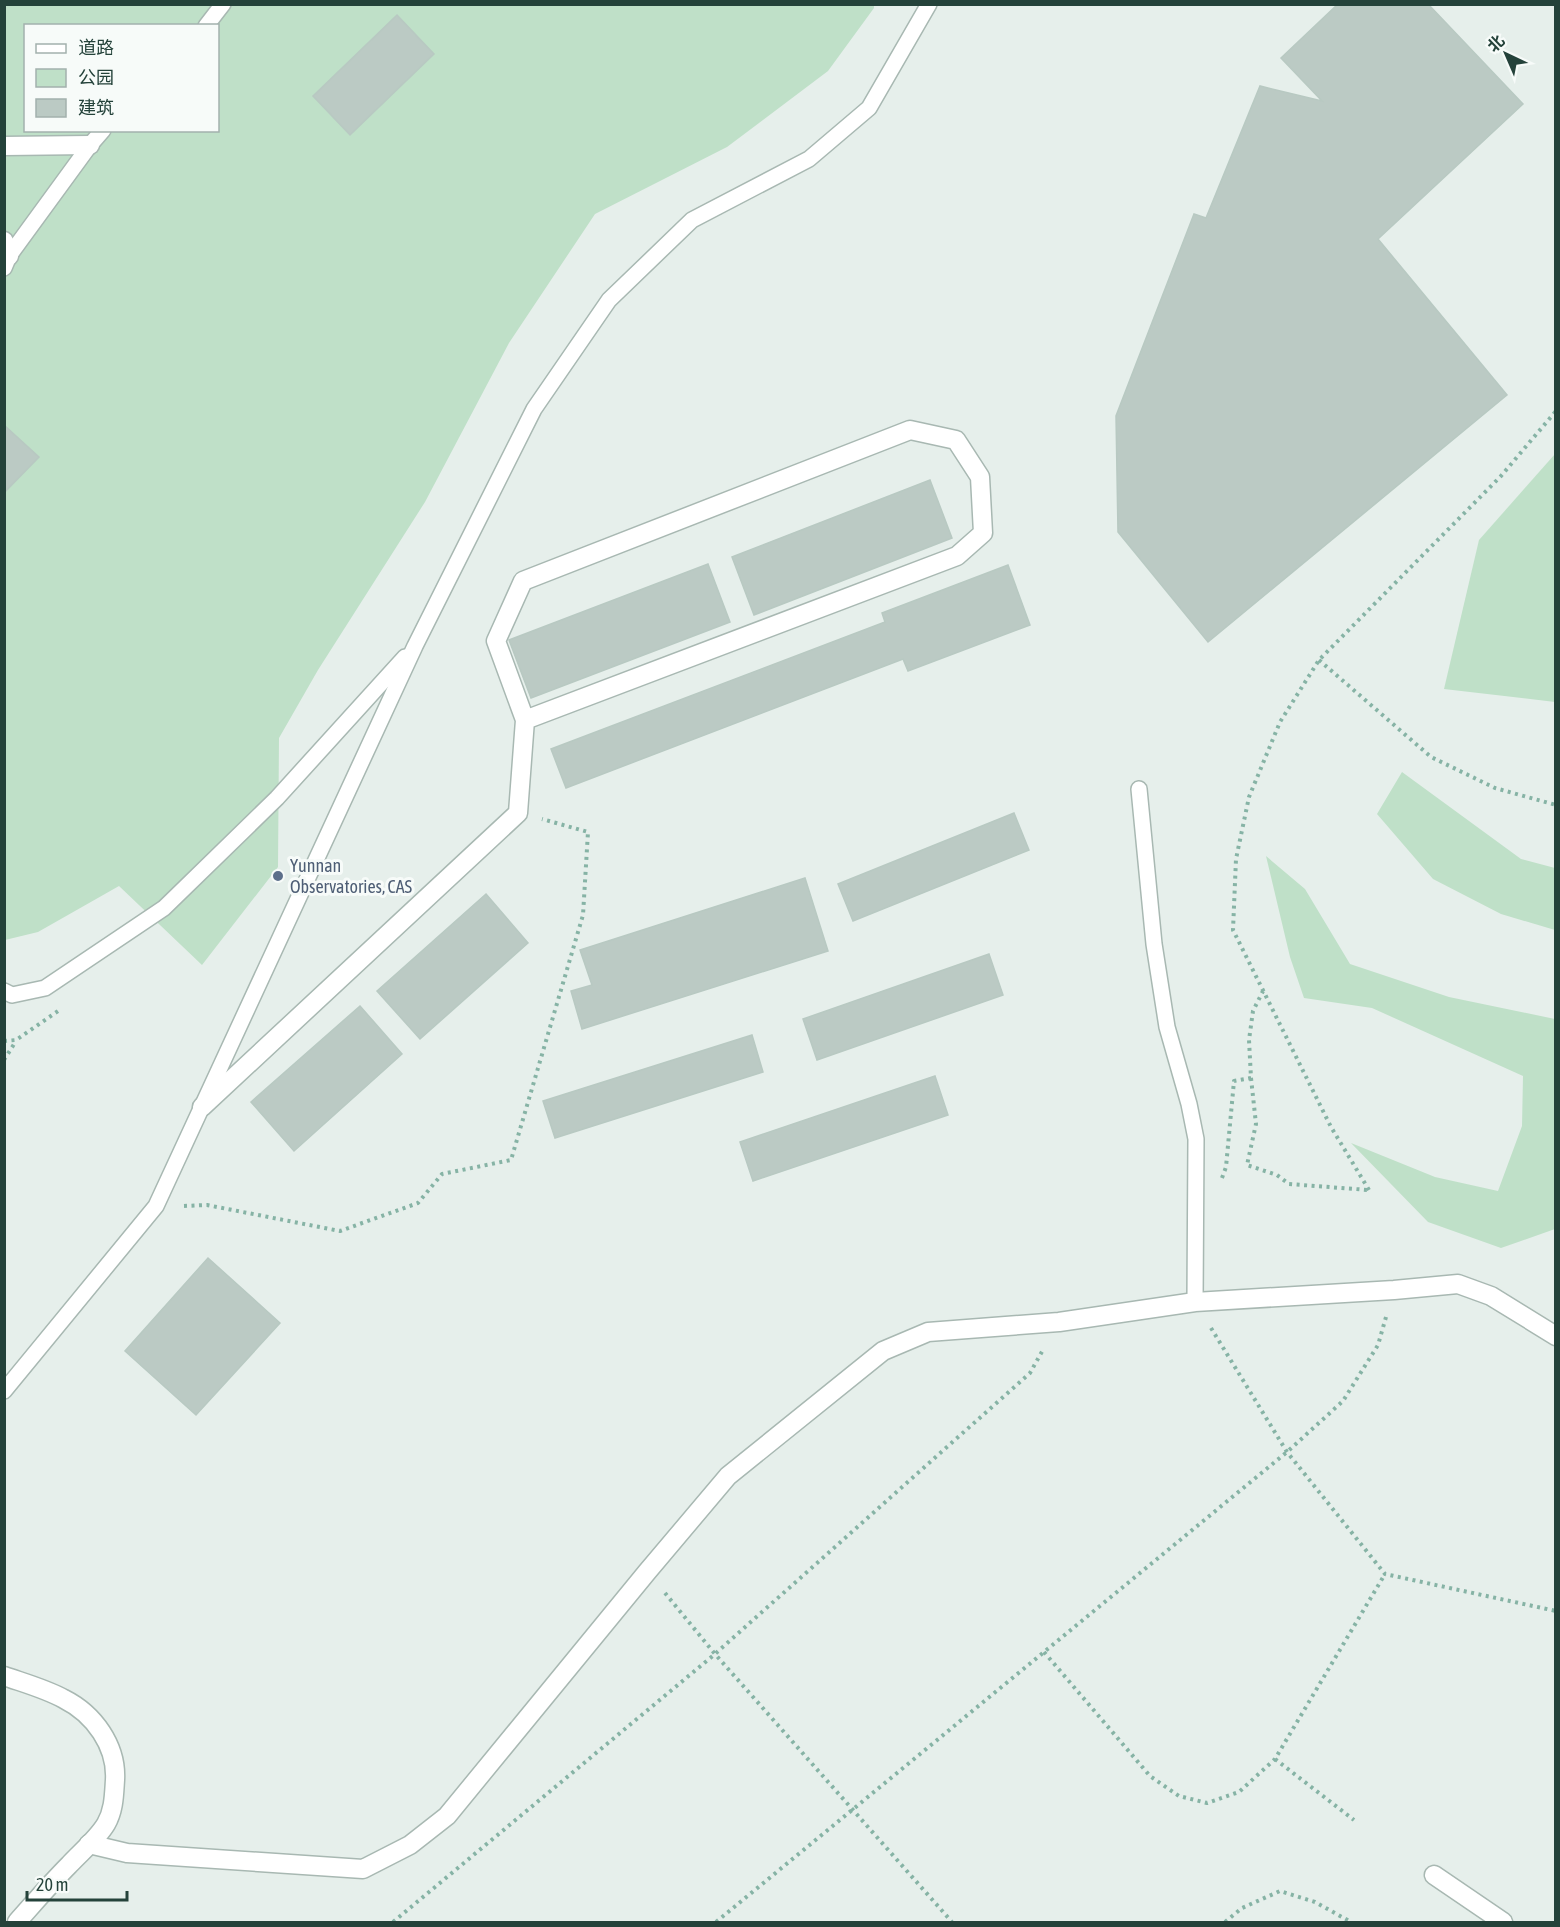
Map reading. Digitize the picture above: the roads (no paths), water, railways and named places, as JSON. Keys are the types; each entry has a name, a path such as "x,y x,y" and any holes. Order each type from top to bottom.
{"street":[{"path":"4,146 90,145"},
{"path":"202,1107 518,813 525,720 496,641 523,581 910,430 956,440 980,477 983,533 957,556 525,720"},
{"path":"89,1844 127,1853 363,1869 410,1845 447,1816 728,1476 883,1351 928,1332 1059,1322 1195,1302 1458,1284 1491,1296 1556,1336"},
{"path":"4,1676 65,1699 84,1712 103,1733 111,1749 115,1774 114,1804 106,1824 17,1923"},
{"path":"1434,1875 1503,1923"}],"lane":[{"path":"208,24 223,4"},
{"path":"4,1391 156,1206 415,646 534,409 609,300 692,220 810,159 869,108 929,4"},
{"path":"6,255 102,132"},
{"path":"4,991 12,995 45,988 164,908 277,798 415,646"},
{"path":"1139,789 1154,944 1167,1027 1189,1104 1196,1138 1195,1302"}],"place":[{"name":"Yunnan Observatories, CAS","path":"278,876"}]}
